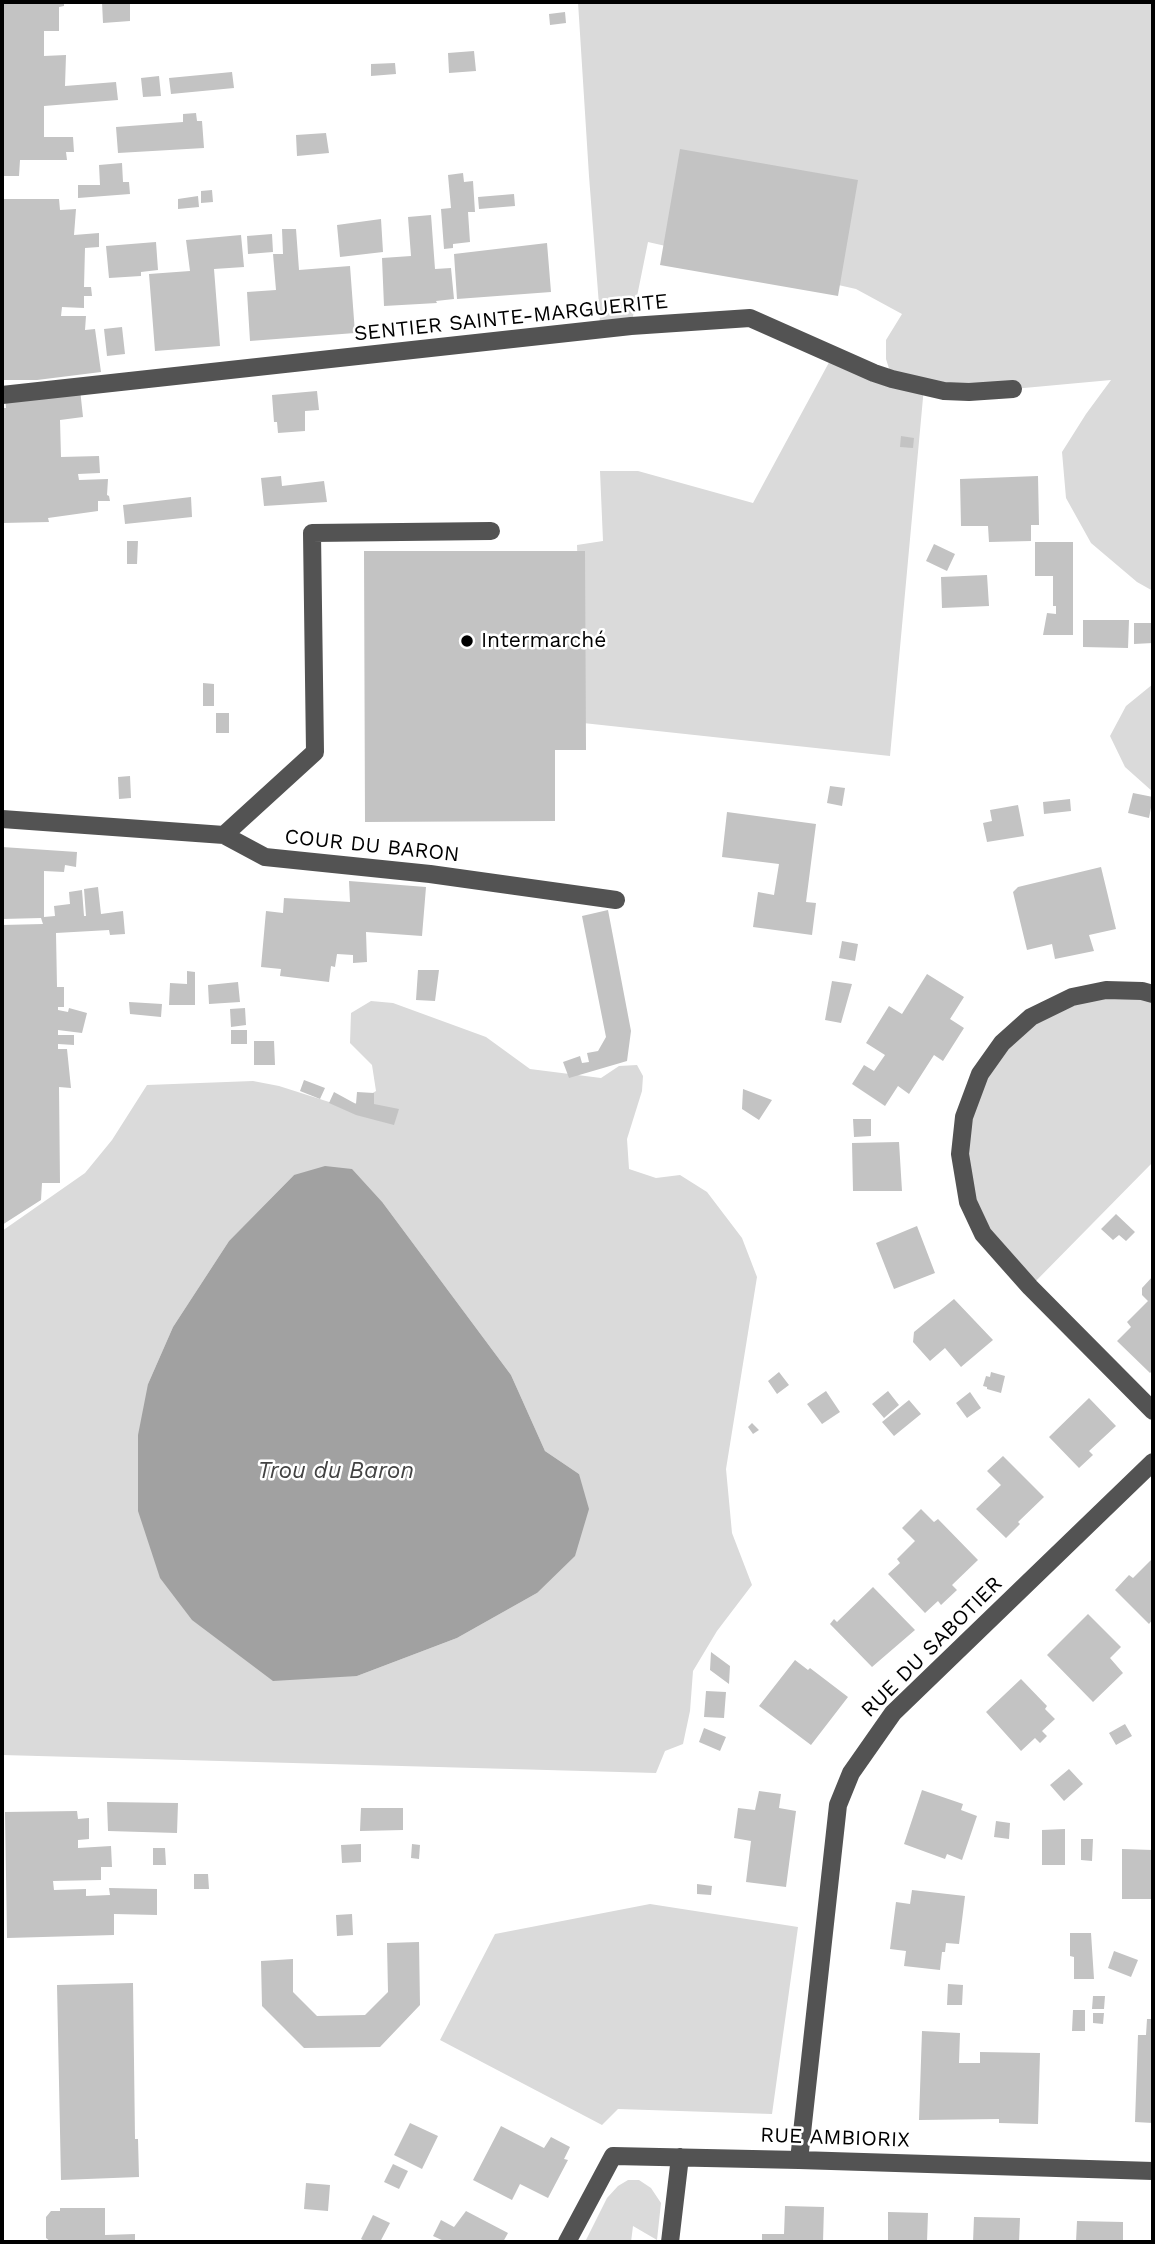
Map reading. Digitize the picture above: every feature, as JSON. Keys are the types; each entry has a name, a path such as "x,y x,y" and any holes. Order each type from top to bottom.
{"street":[{"name":"SENTIER SAINTE-MARGUERITE","path":"2,395 631,326 750,318 892,379 944,391 1013,389"},
{"path":"225,835 315,752 312,533 491,531"},
{"name":"COUR DU BARON","path":"2,819 225,835 265,857 430,874 616,900"},
{"path":"1153,994 1105,990 1072,997 1031,1017 1002,1043 980,1074 964,1117 960,1154 968,1202 983,1234 1030,1287 1153,1411"},
{"name":"RUE DU SABOTIER","path":"799,2160 838,1805 851,1773 893,1713 1153,1462"},
{"name":"RUE AMBIORIX","path":"567,2242 613,2156 1153,2171"},
{"path":"670,2242 680,2157"}],"shaded area":[{"path":"578,2 1153,2 1153,591 1137,582 1091,543 1066,498 1062,452 1111,380 1013,389 924,387 890,756 583,723 577,545 603,541 600,471 638,471 753,503 833,355 892,378 886,359 886,340 902,314 856,289 648,242 631,326 598,330 600,318"},
{"path":"1153,684 1153,792 1125,767 1110,736 1126,706"},
{"path":"1153,994 1153,1162 1030,1287 968,1202 964,1117 1002,1043 1072,997"},
{"path":"371,1001 393,1003 486,1037 530,1069 601,1078 619,1066 637,1065 643,1076 642,1091 627,1139 629,1169 656,1178 680,1175 707,1192 742,1238 757,1277 726,1469 732,1533 752,1585 717,1631 693,1671 690,1711 683,1744 665,1751 656,1773 2,1755 2,1231 85,1173 112,1140 147,1085 253,1081 279,1086 348,1108 376,1091 372,1065 350,1043 351,1013","holes":["294,1175 383,1203 511,1375 545,1451 579,1474 537,1593 457,1638 357,1676 148,1384 173,1327 229,1241"]},
{"path":"650,1904 798,1927 772,2114 618,2109 602,2125 440,2040 495,1934"},
{"path":"628,2180 639,2180 651,2188 661,2203 657,2240 633,2226 631,2242 585,2242 607,2198"}],"water":[{"name":"Trou du Baron","path":"325,1166 352,1169 383,1203 511,1375 545,1451 579,1474 589,1509 575,1556 537,1593 457,1638 357,1676 273,1681 192,1620 160,1578 138,1511 138,1435 148,1384 173,1327 229,1241 294,1175"}],"building":[{"path":"2,2 64,2 64,6 59,7 59,31 44,31 44,56 66,55 65,86 116,82 118,100 44,106 44,137 73,137 74,152 66,152 67,160 20,160 19,176 2,176"},
{"path":"102,2 130,2 130,21 103,23"},
{"path":"565,12 566,23 550,25 549,14"},
{"path":"474,51 476,71 449,73 448,53"},
{"path":"395,63 396,74 371,76 371,64"},
{"path":"232,72 234,88 171,94 169,78"},
{"path":"159,76 161,96 143,97 141,78"},
{"path":"196,113 197,121 202,121 204,148 118,153 116,127 183,122 183,114"},
{"path":"326,133 329,153 297,156 296,135"},
{"path":"680,149 858,180 838,296 660,265"},
{"path":"122,163 123,182 129,182 130,194 78,198 78,185 100,185 99,165"},
{"path":"463,173 464,182 473,181 475,212 468,212 470,242 453,244 453,248 444,249 441,209 451,208 448,175"},
{"path":"212,190 213,202 201,203 201,191"},
{"path":"514,194 515,206 479,209 478,197"},
{"path":"198,196 199,207 178,209 178,199"},
{"path":"2,199 59,199 60,210 76,209 74,235 99,233 99,247 85,248 84,287 91,287 92,296 84,296 84,308 62,307 61,316 86,316 85,330 95,329 101,372 37,380 2,380"},
{"path":"431,215 435,269 451,268 454,299 436,301 437,303 384,306 382,258 411,256 408,217"},
{"path":"381,219 383,252 340,257 337,225"},
{"path":"282,229 296,229 299,270 350,266 355,333 250,341 247,292 276,290 273,254 283,254"},
{"path":"272,234 273,252 248,254 247,236"},
{"path":"241,235 244,267 214,269 220,346 155,351 149,274 190,271 186,240"},
{"path":"156,242 158,270 141,272 141,276 109,278 106,246"},
{"path":"547,243 551,292 457,299 454,254"},
{"path":"122,327 125,354 107,356 104,329"},
{"path":"80,389 83,417 60,420 61,457 99,456 100,473 78,474 79,480 108,479 107,495 110,501 98,501 98,511 48,518 49,522 2,523 2,408 6,408 5,397"},
{"path":"317,391 319,410 305,411 305,431 278,433 277,422 274,422 272,395"},
{"path":"901,436 914,438 913,448 900,447"},
{"path":"281,476 282,486 324,481 327,502 264,506 261,478"},
{"path":"1038,476 1039,525 1031,525 1031,541 989,542 988,526 961,526 960,479"},
{"path":"191,497 192,517 125,524 123,505"},
{"path":"127,541 138,541 137,564 127,564"},
{"path":"1035,542 1073,542 1073,635 1043,635 1047,613 1056,614 1056,606 1053,606 1053,576 1035,576"},
{"path":"934,544 955,554 947,571 926,561"},
{"path":"364,551 585,551 586,750 555,750 555,821 365,822"},
{"path":"987,575 989,606 942,608 941,577"},
{"path":"1083,620 1129,620 1128,648 1083,647"},
{"path":"1134,623 1153,623 1153,643 1134,644"},
{"path":"203,683 214,684 214,706 203,706"},
{"path":"216,713 229,713 229,733 216,733"},
{"path":"130,776 131,798 119,799 118,777"},
{"path":"830,786 845,788 842,806 827,803"},
{"path":"1133,793 1153,797 1149,818 1128,813"},
{"path":"1070,799 1071,811 1044,814 1043,802"},
{"path":"1018,805 1024,836 987,842 983,823 992,821 990,810"},
{"path":"727,812 816,824 806,902 816,903 812,935 753,927 758,892 774,895 779,864 722,857"},
{"path":"2,847 77,852 76,867 65,865 64,872 44,871 44,917 55,916 54,906 70,904 69,892 82,890 86,916 84,889 98,887 101,914 123,911 125,934 110,935 109,930 56,933 57,987 64,987 64,1007 58,1007 58,1010 68,1012 69,1008 87,1013 82,1033 58,1030 58,1035 74,1035 74,1045 58,1044 58,1049 67,1049 71,1088 59,1087 60,1183 42,1183 41,1200 2,1225 2,925 43,924 41,918 2,919"},
{"path":"1101,867 1116,929 1089,935 1094,951 1055,959 1052,944 1027,950 1013,892 1018,887"},
{"path":"349,881 426,887 422,936 366,932 367,962 353,963 353,955 337,954 335,967 331,966 329,982 280,976 281,969 261,967 266,911 283,913 284,898 350,902"},
{"path":"608,910 631,1031 627,1061 569,1078 563,1062 580,1056 582,1063 589,1062 587,1053 598,1051 606,1037 582,916"},
{"path":"842,941 858,944 855,961 839,958"},
{"path":"418,970 439,970 435,1001 416,1000"},
{"path":"187,971 195,972 195,1005 169,1005 170,983 187,984"},
{"path":"927,974 964,997 950,1019 964,1028 943,1061 934,1055 909,1094 898,1086 885,1106 852,1084 864,1065 874,1071 885,1055 866,1043 889,1006 902,1014"},
{"path":"832,981 852,984 841,1023 825,1020"},
{"path":"238,982 240,1002 209,1004 208,985"},
{"path":"129,1002 162,1004 161,1017 130,1014"},
{"path":"245,1008 246,1025 231,1027 230,1009"},
{"path":"231,1030 247,1030 247,1044 231,1044"},
{"path":"254,1041 274,1041 275,1065 254,1065"},
{"path":"304,1080 325,1088 320,1099 300,1091"},
{"path":"743,1089 772,1100 759,1120 742,1109"},
{"path":"334,1092 356,1104 357,1092 374,1093 374,1104 399,1109 394,1125 356,1115 329,1103"},
{"path":"853,1119 871,1119 871,1136 854,1137"},
{"path":"899,1142 902,1191 853,1191 852,1143"},
{"path":"1116,1214 1135,1232 1126,1241 1119,1235 1113,1240 1101,1229"},
{"path":"917,1226 935,1273 894,1289 876,1243"},
{"path":"1153,1276 1153,1370 1150,1373 1117,1341 1131,1327 1127,1322 1148,1301 1142,1295 1142,1288"},
{"path":"954,1299 993,1340 961,1367 945,1348 930,1361 913,1342 914,1332"},
{"path":"779,1372 789,1385 777,1394 768,1381"},
{"path":"991,1372 1005,1376 1001,1393 983,1386 986,1376 990,1377"},
{"path":"826,1391 840,1412 822,1424 807,1404"},
{"path":"888,1391 899,1405 884,1418 872,1404"},
{"path":"970,1392 981,1408 967,1418 956,1403"},
{"path":"1089,1398 1116,1426 1089,1451 1093,1455 1079,1468 1049,1437"},
{"path":"909,1400 921,1414 894,1436 882,1422"},
{"path":"752,1423 759,1430 753,1434 748,1427"},
{"path":"1003,1456 1044,1497 1006,1538 976,1509 1001,1485 987,1471"},
{"path":"921,1509 934,1522 938,1519 978,1560 952,1585 957,1590 941,1605 938,1601 925,1613 888,1574 900,1563 897,1559 915,1541 902,1528"},
{"path":"1153,1558 1153,1619 1149,1624 1115,1590 1129,1575 1133,1578"},
{"path":"873,1587 915,1630 872,1667 830,1624 834,1619 837,1622"},
{"path":"1088,1614 1121,1647 1110,1658 1123,1673 1093,1702 1047,1655"},
{"path":"711,1652 730,1666 729,1684 710,1670"},
{"path":"795,1660 848,1697 811,1745 759,1706"},
{"path":"1021,1679 1047,1706 1045,1709 1055,1719 1042,1731 1047,1736 1040,1743 1035,1738 1021,1751 986,1712"},
{"path":"706,1691 726,1692 724,1718 704,1717"},
{"path":"1125,1724 1132,1736 1116,1745 1109,1733"},
{"path":"704,1728 726,1737 720,1751 699,1742"},
{"path":"1069,1769 1083,1784 1064,1801 1050,1785"},
{"path":"922,1790 963,1804 961,1810 977,1816 962,1860 947,1854 945,1859 904,1844"},
{"path":"759,1791 781,1794 779,1808 796,1811 786,1887 746,1882 751,1841 734,1838 738,1808 755,1810"},
{"path":"107,1802 178,1803 177,1833 108,1831"},
{"path":"361,1808 403,1808 403,1830 360,1831"},
{"path":"77,1811 78,1819 89,1818 89,1839 78,1840 78,1848 111,1846 112,1867 101,1867 101,1880 53,1881 54,1890 86,1889 86,1896 110,1895 109,1888 157,1889 157,1915 114,1914 114,1935 7,1938 5,1812"},
{"path":"996,1821 1010,1823 1009,1839 994,1837"},
{"path":"1065,1829 1065,1865 1042,1865 1042,1830"},
{"path":"1081,1839 1093,1839 1092,1861 1081,1860"},
{"path":"361,1844 361,1862 342,1863 341,1845"},
{"path":"412,1844 420,1845 419,1859 411,1858"},
{"path":"153,1848 165,1848 166,1865 153,1865"},
{"path":"1122,1849 1153,1850 1153,1899 1122,1899"},
{"path":"194,1874 208,1874 209,1889 194,1889"},
{"path":"697,1884 712,1886 711,1895 697,1894"},
{"path":"912,1890 965,1896 959,1944 946,1943 940,1970 904,1966 906,1951 890,1949 896,1902 910,1904"},
{"path":"352,1914 353,1935 337,1936 336,1915"},
{"path":"1070,1933 1091,1933 1094,1979 1074,1979"},
{"path":"419,1942 420,2005 380,2047 304,2048 262,2006 261,1961 293,1959 293,1992 317,2016 365,2015 388,1992 387,1943"},
{"path":"1114,1951 1138,1960 1131,1977 1108,1968"},
{"path":"133,1983 135,2139 138,2139 139,2177 61,2180 57,1985"},
{"path":"948,1984 963,1985 962,2005 947,2005"},
{"path":"1093,1996 1105,1996 1104,2009 1092,2009"},
{"path":"1073,2010 1085,2010 1085,2031 1072,2031"},
{"path":"1093,2013 1104,2013 1103,2024 1093,2023"},
{"path":"1147,2019 1153,2019 1153,2123 1135,2122 1138,2035 1146,2035"},
{"path":"922,2031 960,2033 959,2063 980,2063 980,2052 1040,2053 1038,2124 999,2123 999,2119 919,2120"},
{"path":"410,2123 438,2136 422,2169 394,2155"},
{"path":"501,2126 544,2148 551,2137 570,2147 564,2159 568,2160 548,2198 520,2184 512,2200 473,2180"},
{"path":"393,2164 408,2171 399,2189 384,2182"},
{"path":"306,2183 330,2185 328,2211 304,2209"},
{"path":"785,2206 824,2207 823,2242 762,2242 762,2234 784,2234"},
{"path":"60,2208 105,2208 105,2235 135,2234 135,2242 51,2242 46,2238 46,2217 51,2211 60,2211"},
{"path":"466,2211 508,2233 503,2242 446,2242 433,2236 441,2220 454,2227"},
{"path":"888,2212 928,2213 927,2242 888,2242"},
{"path":"373,2215 390,2223 380,2242 361,2239"},
{"path":"974,2217 1020,2218 1019,2242 973,2242"},
{"path":"1077,2221 1123,2222 1123,2242 1076,2242"}],"place":[{"name":"Intermarché","path":"467,641"}]}
